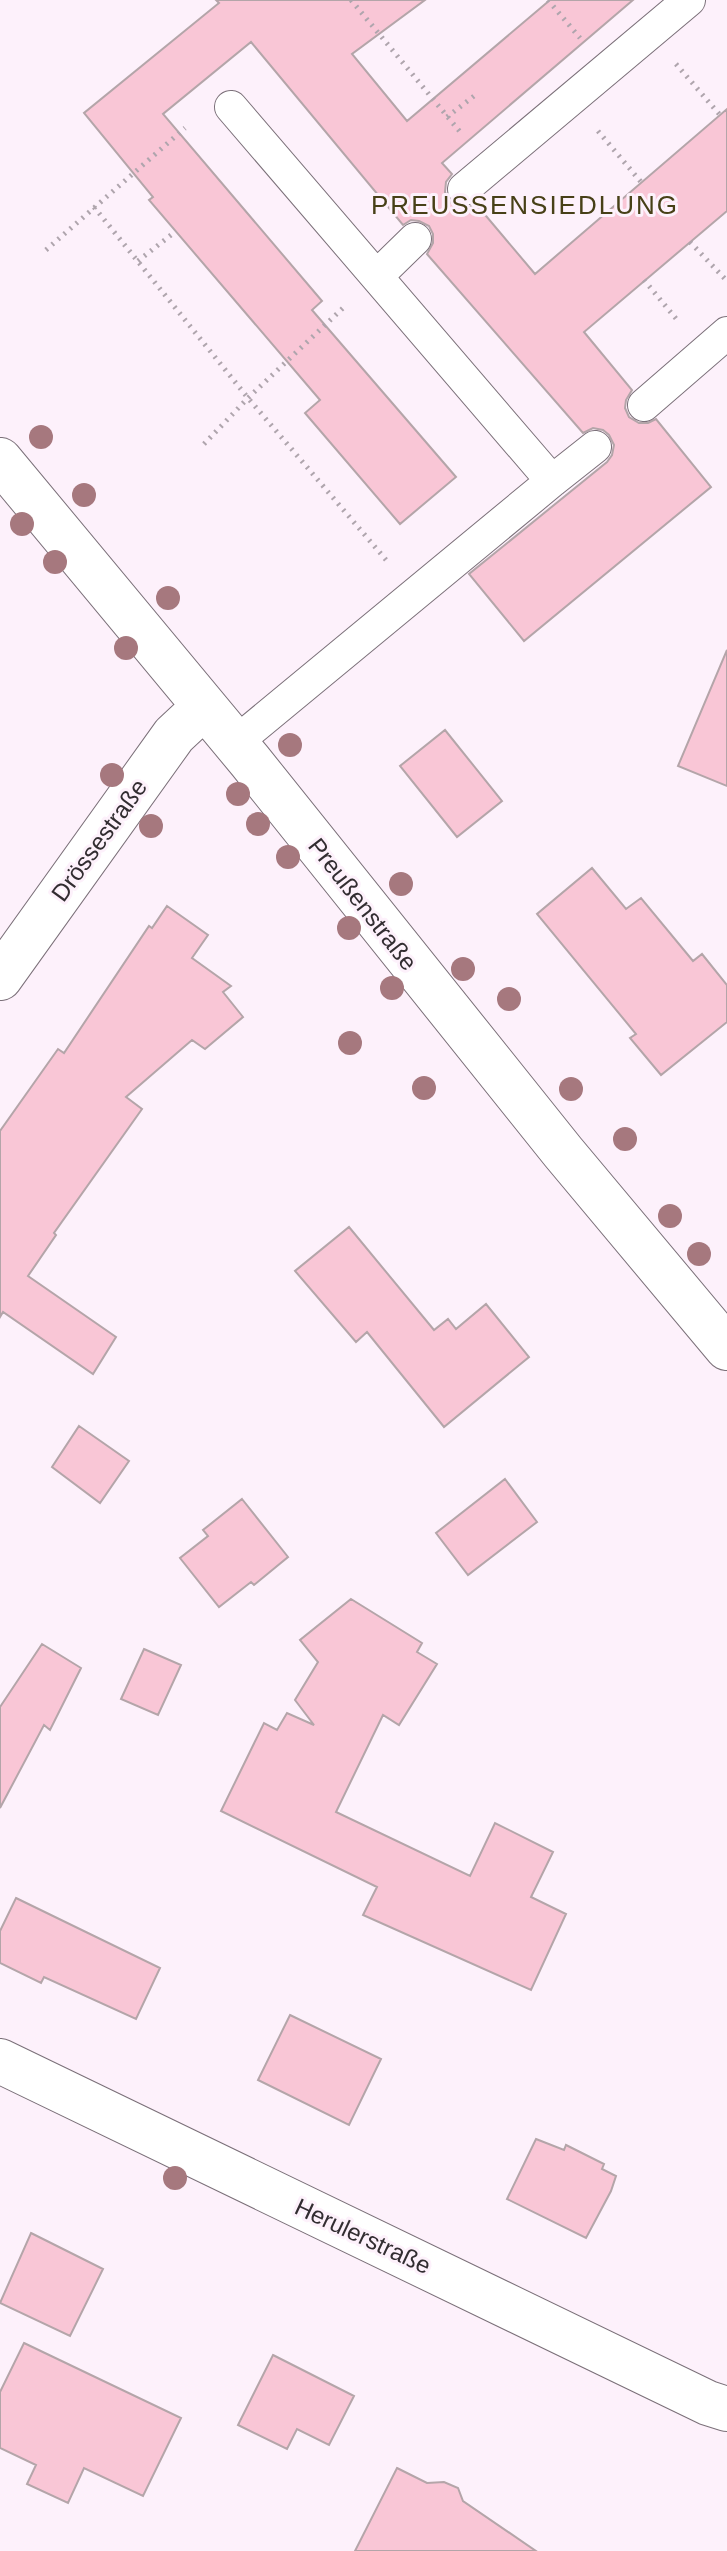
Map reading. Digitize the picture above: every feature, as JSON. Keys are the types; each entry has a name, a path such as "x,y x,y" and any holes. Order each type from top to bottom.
{"street":[{"name":"Preußenstraße","path":"0,460 235,743 456,1020 720,1326"},
{"name":"Drössestraße","path":"0,978 174,735 204,707"},
{"name":"Herulerstraße","path":"0,2061 708,2403 727,2409"}],"lane":[{"path":"464,189 689,0"},
{"path":"231,107 552,481"},
{"path":"377,276 415,239"},
{"path":"644,405 727,333"},
{"path":"235,743 595,447"}],"path":[{"path":"351,0 490,168"},
{"path":"650,33 720,115"},
{"path":"447,117 474,96"},
{"path":"571,100 641,182"},
{"path":"46,250 185,128"},
{"path":"94,207 248,398 415,595"},
{"path":"138,261 176,231"},
{"path":"690,242 727,281"},
{"path":"204,444 377,276"}],"building":[{"path":"216,0 425,0 352,54 407,121 550,0 633,0 442,163 452,174 446,182 445,192 450,202 467,208 476,204 535,274 727,109 727,211 584,332 632,390 625,408 629,417 639,423 656,419 711,487 524,641 469,574 607,462 614,445 609,435 593,428 583,433 427,254 433,243 429,226 411,220 403,225 251,42 163,114 322,301 312,310 456,477 400,524 305,413 320,400 149,200 153,197 84,113 219,3"},
{"path":"727,650 727,786 678,766"},
{"path":"445,730 502,801 457,837 400,766"},
{"path":"592,868 626,909 641,898 693,961 702,954 727,985 727,1022 661,1075 630,1038 636,1034 537,914"},
{"path":"167,906 208,935 192,958 231,986 223,992 243,1017 205,1049 192,1040 126,1097 142,1109 54,1233 56,1235 28,1276 116,1337 93,1374 3,1312 0,1317 0,1131 58,1049 64,1053 149,926 152,928"},
{"path":"349,1227 434,1330 448,1319 456,1329 486,1304 529,1357 444,1427 367,1332 356,1342 295,1271"},
{"path":"79,1426 129,1461 100,1503 52,1467"},
{"path":"505,1479 537,1522 468,1575 436,1533"},
{"path":"242,1499 288,1557 254,1585 251,1582 219,1607 180,1558 208,1536 203,1530"},
{"path":"351,1599 422,1643 417,1652 437,1664 399,1725 383,1715 336,1812 470,1876 495,1823 553,1852 531,1897 566,1914 531,1990 363,1915 377,1887 221,1811 264,1723 277,1730 287,1713 314,1725 295,1700 318,1662 300,1640"},
{"path":"42,1644 81,1668 50,1730 44,1725 0,1808 0,1707"},
{"path":"144,1649 181,1665 158,1715 121,1699"},
{"path":"16,1898 160,1968 136,2019 44,1977 41,1983 0,1963 0,1931"},
{"path":"290,2015 381,2059 349,2125 258,2080"},
{"path":"536,2139 564,2150 566,2145 604,2164 602,2169 616,2176 586,2238 507,2199"},
{"path":"31,2233 103,2269 70,2336 0,2303"},
{"path":"24,2343 181,2418 143,2496 84,2468 68,2503 27,2484 36,2465 0,2448 0,2392"},
{"path":"273,2355 354,2396 329,2445 297,2429 287,2449 238,2425"},
{"path":"397,2468 427,2483 444,2482 458,2488 463,2501 536,2551 355,2551"}],"district":[{"name":"PREUSSENSIEDLUNG","path":"525,205"}]}
